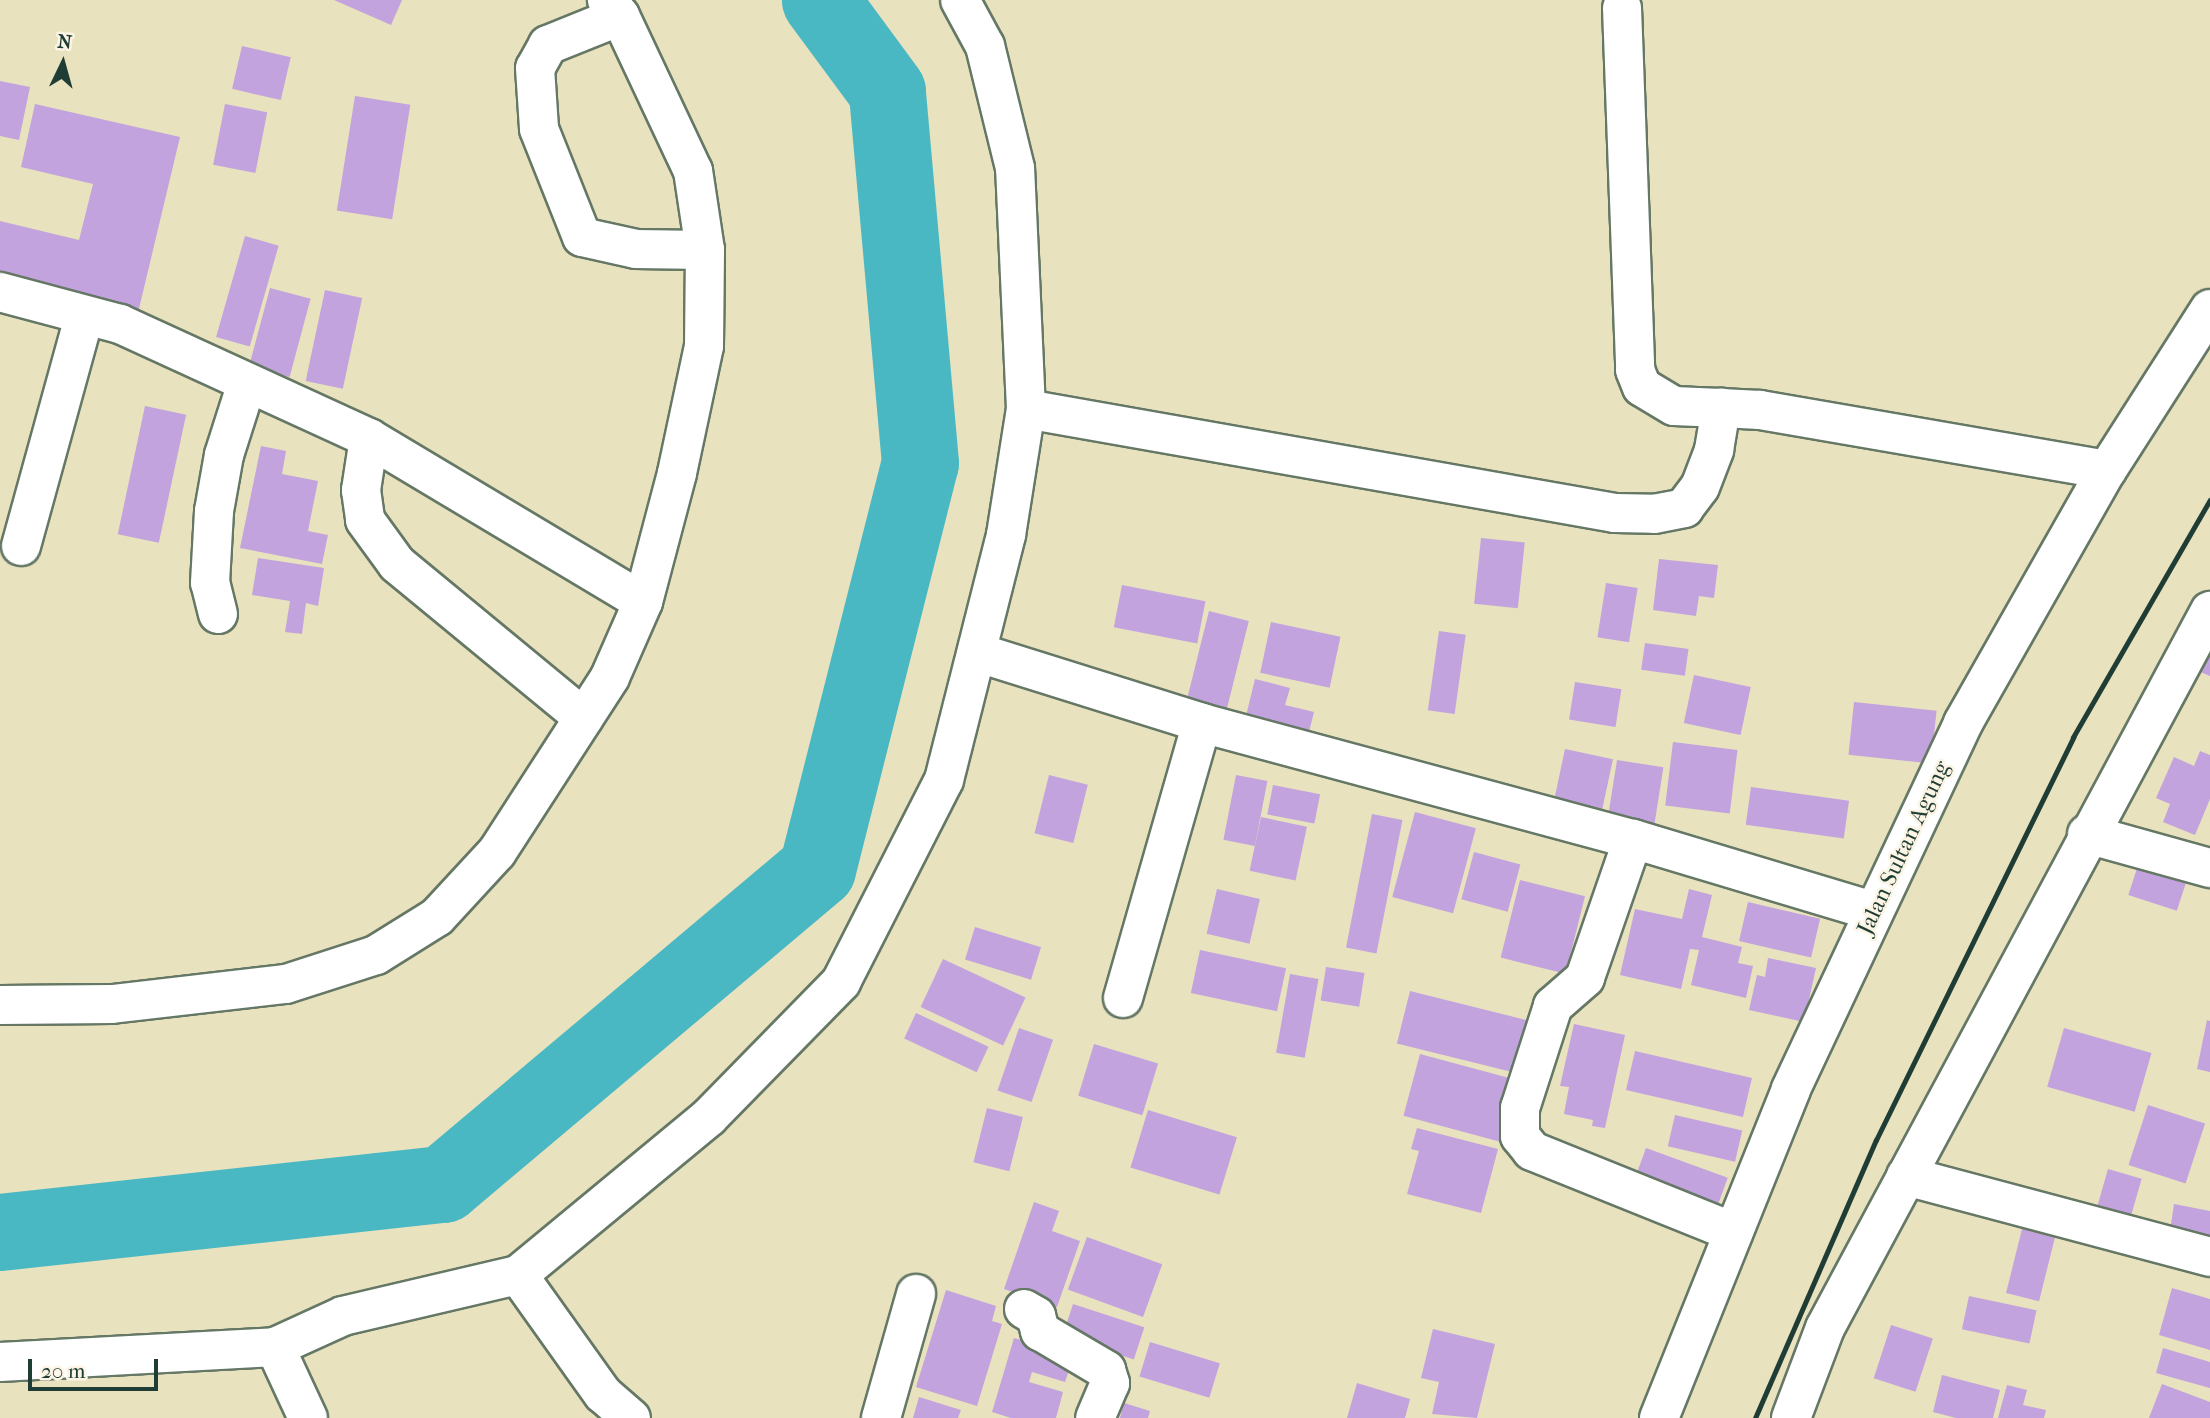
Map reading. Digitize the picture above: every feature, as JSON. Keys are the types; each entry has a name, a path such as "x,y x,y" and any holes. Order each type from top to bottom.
{"street":[{"path":"0,1362 275,1347 343,1315 518,1275 709,1117 841,982 944,780 979,653 1006,535 1026,409 1015,168 985,46 960,0"},
{"path":"0,1005 111,1004 286,984 376,955 437,917 497,852 610,677 643,602 704,346 705,250 693,171 613,8 548,45 535,68 539,129 582,237 636,249 705,250"},
{"path":"1622,8 1635,370 1642,387 1674,406 1760,410 2107,470"},
{"path":"0,292 84,317 120,324 369,439 643,602"},
{"name":"Jalan Sultan Agung","path":"1659,1418 1791,1088 1963,723 2107,470 2210,309"},
{"path":"21,546 84,317"},
{"path":"218,614 210,583 214,511 225,455 247,383"},
{"path":"1026,409 1615,513 1654,514 1684,508 1700,487 1721,408"},
{"path":"369,439 361,490 365,520 397,564 584,718"},
{"path":"1791,1418 1825,1328 2087,834 2210,611"},
{"path":"979,653 1202,723 1633,839 1873,911"},
{"path":"1123,998 1202,723"},
{"path":"2087,834 2210,868"},
{"path":"1633,839 1586,978 1553,1006 1520,1108 1520,1136 1532,1151 1733,1232"},
{"path":"1906,1176 2210,1257"},
{"path":"518,1275 603,1394 631,1418"},
{"path":"881,1418 916,1294"},
{"path":"1024,1309 1036,1316 1040,1331 1107,1370 1110,1383 1096,1418"},
{"path":"275,1347 308,1418"}],"building":[{"path":"334,0 402,0 391,25"},
{"path":"242,46 291,57 281,100 232,89"},
{"path":"0,81 30,87 19,140 0,136"},
{"path":"355,96 410,105 392,219 337,211"},
{"path":"35,104 180,137 137,317 0,285 0,221 79,240 93,184 21,167"},
{"path":"225,104 267,112 255,173 213,165"},
{"path":"245,236 279,246 250,347 216,337"},
{"path":"270,288 311,299 290,377 249,366"},
{"path":"325,290 362,298 343,389 306,381"},
{"path":"145,406 186,415 159,543 118,534"},
{"path":"261,446 286,451 282,474 318,481 308,531 328,535 322,564 240,548"},
{"path":"1481,538 1525,543 1518,608 1474,604"},
{"path":"258,558 324,568 318,606 306,603 302,634 285,632 290,601 252,595"},
{"path":"1659,559 1718,565 1714,598 1699,596 1696,616 1653,610"},
{"path":"1606,583 1638,588 1629,642 1597,637"},
{"path":"1122,585 1205,601 1197,643 1114,627"},
{"path":"1209,611 1249,621 1226,712 1186,702"},
{"path":"1271,622 1340,637 1330,688 1260,673"},
{"path":"1439,631 1466,635 1455,714 1428,710"},
{"path":"2210,637 2210,676 2196,670"},
{"path":"1645,643 1689,649 1685,676 1641,670"},
{"path":"1694,675 1751,687 1741,735 1684,723"},
{"path":"1255,679 1290,688 1285,705 1314,712 1307,740 1245,720"},
{"path":"1575,682 1621,689 1615,727 1569,720"},
{"path":"1854,702 1937,711 1931,763 1848,755"},
{"path":"1673,742 1738,750 1730,813 1665,806"},
{"path":"1565,749 1613,759 1602,809 1554,799"},
{"path":"2200,751 2210,755 2210,799 2195,835 2163,822 2170,804 2156,798 2174,757 2194,766"},
{"path":"1617,760 1663,767 1654,827 1608,819"},
{"path":"1049,775 1088,785 1073,843 1034,833"},
{"path":"1236,775 1267,781 1255,846 1223,840"},
{"path":"1273,785 1320,794 1314,824 1267,814"},
{"path":"1751,787 1849,801 1844,838 1746,825"},
{"path":"1415,812 1476,828 1453,913 1392,897"},
{"path":"1372,814 1402,820 1376,953 1346,948"},
{"path":"1261,817 1307,827 1296,881 1250,871"},
{"path":"1474,852 1520,864 1508,912 1461,899"},
{"path":"2141,856 2190,872 2177,911 2128,895"},
{"path":"1520,880 1585,896 1566,974 1501,958"},
{"path":"1217,889 1260,899 1250,944 1207,934"},
{"path":"1689,889 1712,895 1702,937 1742,947 1738,963 1753,966 1746,998 1691,985 1699,950 1690,949 1681,989 1620,975 1635,909 1682,919"},
{"path":"1748,902 1820,919 1811,958 1739,941"},
{"path":"975,927 1041,947 1031,980 965,960"},
{"path":"1200,950 1286,968 1277,1011 1191,993"},
{"path":"1768,958 1816,968 1804,1022 1749,1010 1757,975 1765,977"},
{"path":"943,959 1025,997 1003,1045 921,1007"},
{"path":"1326,967 1365,973 1359,1007 1321,1001"},
{"path":"1290,974 1319,979 1305,1058 1276,1053"},
{"path":"1410,991 1533,1022 1520,1074 1397,1043"},
{"path":"916,1013 989,1047 977,1072 904,1038"},
{"path":"2207,1020 2210,1021 2210,1072 2197,1069"},
{"path":"1574,1024 1625,1035 1605,1128 1592,1126 1593,1120 1564,1114 1569,1087 1560,1086"},
{"path":"1019,1028 1053,1040 1032,1102 998,1090"},
{"path":"2064,1028 2151,1053 2135,1112 2047,1087"},
{"path":"1094,1044 1158,1064 1142,1115 1078,1096"},
{"path":"1635,1051 1752,1078 1743,1117 1626,1090"},
{"path":"1420,1054 1519,1080 1502,1142 1403,1116"},
{"path":"2148,1105 2205,1124 2186,1183 2129,1165"},
{"path":"987,1108 1023,1117 1009,1171 973,1162"},
{"path":"1148,1110 1237,1137 1219,1195 1130,1167"},
{"path":"1675,1115 1742,1131 1735,1162 1668,1146"},
{"path":"1417,1128 1498,1149 1481,1213 1407,1194 1419,1151 1411,1149"},
{"path":"1646,1148 1728,1178 1715,1213 1633,1183"},
{"path":"2108,1169 2142,1179 2131,1215 2098,1206"},
{"path":"1034,1202 1059,1211 1052,1231 1080,1241 1057,1307 1004,1289"},
{"path":"2174,1204 2210,1211 2210,1238 2170,1231"},
{"path":"2023,1225 2056,1233 2039,1301 2006,1293"},
{"path":"1087,1237 1162,1264 1143,1317 1068,1290"},
{"path":"2172,1288 2210,1299 2210,1350 2159,1335"},
{"path":"946,1290 996,1306 992,1321 1002,1324 977,1406 916,1387"},
{"path":"1969,1296 2036,1310 2029,1344 1962,1329"},
{"path":"1073,1304 1144,1327 1134,1360 1062,1336"},
{"path":"1891,1325 1933,1339 1916,1392 1874,1378"},
{"path":"1433,1329 1495,1344 1477,1418 1432,1414 1439,1382 1421,1378"},
{"path":"1014,1338 1074,1355 1065,1382 1032,1372 1029,1382 1063,1392 1056,1418 1011,1418 992,1412"},
{"path":"1150,1342 1220,1363 1209,1398 1139,1376"},
{"path":"2163,1348 2210,1362 2210,1388 2156,1373"},
{"path":"1942,1375 2000,1390 1993,1418 1956,1418 1933,1412"},
{"path":"1357,1383 1410,1399 1405,1418 1347,1418"},
{"path":"2162,1384 2210,1402 2210,1418 2149,1418"},
{"path":"2007,1385 2027,1390 2023,1405 2046,1410 2044,1418 1998,1418"},
{"path":"919,1397 961,1410 958,1418 913,1418"},
{"path":"1124,1403 1150,1411 1148,1418 1120,1418"}],"waterway":[{"path":"0,1232 443,1184 817,869 920,463 887,91 820,0"}],"railway":[{"path":"1755,1418 1876,1140 2073,737 2210,500"}]}
